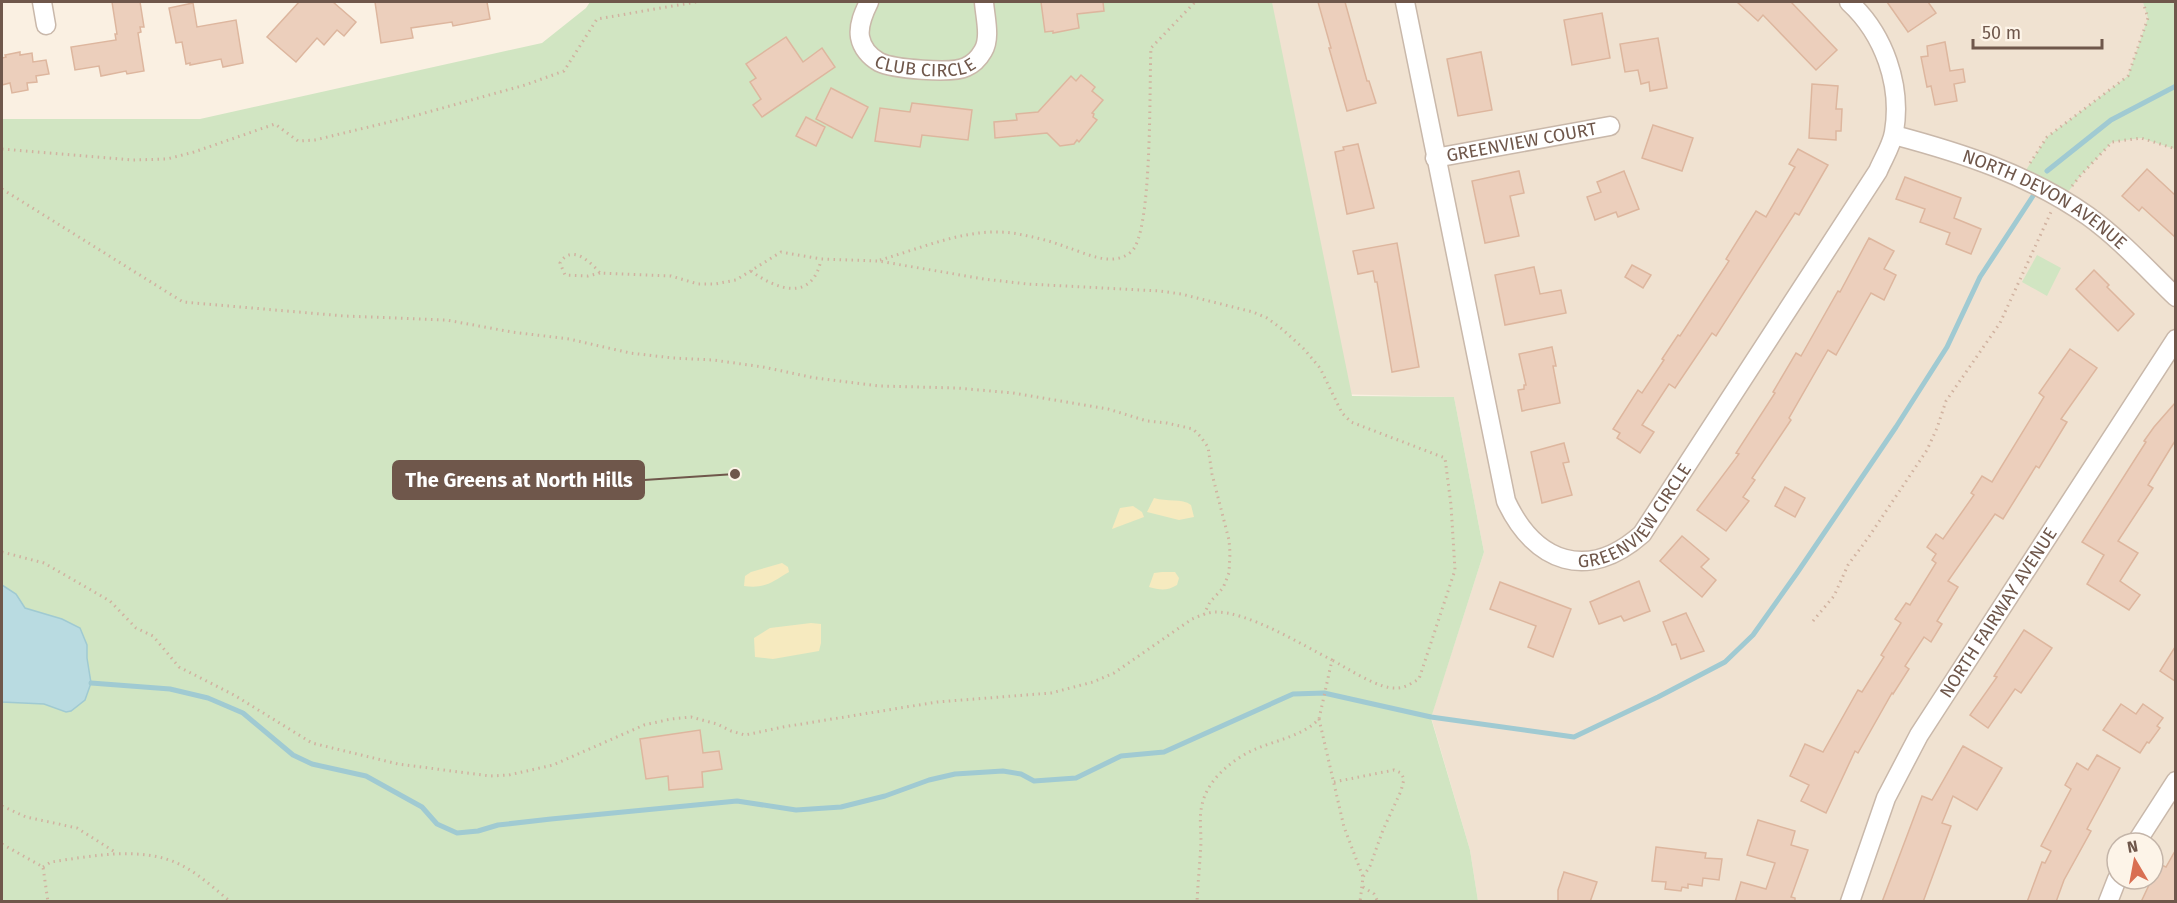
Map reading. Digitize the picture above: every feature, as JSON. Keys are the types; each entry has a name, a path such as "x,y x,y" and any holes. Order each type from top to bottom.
{"street":[{"path":"42,2 46,25"},
{"name":"CLUB CIRCLE","path":"869,2 859,29 860,39 871,57 892,66 953,70 964,68 974,62 984,50 987,40 984,2"},
{"name":"GREENVIEW CIRCLE","path":"1405,2 1506,501 1515,521 1527,536 1558,557 1578,561 1611,555 1628,547 1642,534 1878,171 1894,135 1894,85 1887,56 1875,32 1849,2"},
{"name":"GREENVIEW COURT","path":"1435,158 1610,126"},
{"name":"NORTH DEVON AVENUE","path":"1894,135 1938,147 2037,185 2088,216 2120,242 2175,297"},
{"name":"NORTH FAIRWAY AVENUE","path":"1850,902 1886,798 1919,735 2175,339"},
{"path":"2143,831 2175,780"}],"path":[{"path":"2,149 133,160 167,159 205,149 275,124 298,141 315,140 414,116 525,85 564,71 597,19 696,2"},
{"path":"878,261 943,239 996,231 1036,238 1102,259 1115,258 1131,252 1140,238 1146,199 1151,48 1195,2"},
{"path":"2020,178 2047,138 2128,76 2148,18 2143,2"},
{"path":"1814,621 1834,596 1848,565 1927,450 1946,401 2000,323 2048,216 2061,199 2112,142 2141,138 2175,149"},
{"path":"2,189 183,302 313,314 446,320 569,339 630,353 714,360 815,378 879,386 957,388 1013,393 1108,409 1147,421 1193,429 1208,447 1230,553 1228,573 1223,588 1210,602 1204,614"},
{"path":"2,552 44,563 110,601 136,628 153,636 178,668 234,695 312,743 398,764 490,776 509,775 553,765 644,725 671,719 691,717 745,735 783,726 937,702 1051,693 1093,682 1114,673 1192,619 1217,612 1239,616 1274,630 1385,687 1395,689 1408,686 1419,679 1455,570 1445,458 1351,422 1342,413 1320,368 1282,328 1267,318 1253,312 1160,291 1027,284 878,261 821,259 781,252 736,280 716,284 698,284 671,276 600,273 588,276 565,275 560,263 563,257 570,254 578,255 591,263 600,273"},
{"path":"751,271 768,284 789,290 806,284 816,277 821,259"},
{"path":"1332,660 1319,718 1344,826 1363,877 1360,902"},
{"path":"1197,902 1202,805 1210,787 1223,771 1249,752 1298,733 1314,725 1319,718"},
{"path":"1335,782 1394,770 1401,773 1404,779 1370,866 1363,877"},
{"path":"2,806 26,817 77,828 116,853"},
{"path":"2,844 42,867"},
{"path":"42,867 51,862 116,853 153,857 183,866 231,902"},
{"path":"42,867 48,902"},
{"path":"1363,887 1374,894 1378,902"}],"shaded area":[{"path":"1263,2 2175,2 2175,901 1478,901 1470,850 1431,717 1484,552 1454,397 1332,394"}],"green space":[{"path":"590,2 1272,2 1352,396 1454,397 1484,552 1431,718 1470,850 1478,901 2,901 2,119 200,119 542,43 586,8"},
{"path":"2143,2 2175,2 2175,149 2141,138 2112,142 2080,176 2062,200 2021,178 2047,137 2128,76 2148,18"},
{"path":"2037,255 2061,268 2047,296 2022,282"}],"sand":[{"path":"1154,498 1187,503 1191,505 1194,517 1179,520 1147,512"},
{"path":"1133,506 1142,512 1144,517 1112,529 1120,508"},
{"path":"782,563 788,567 789,572 773,582 763,586 744,586 745,576 751,572"},
{"path":"1175,572 1179,578 1177,585 1163,589 1149,587 1154,573"},
{"path":"821,624 819,651 773,659 755,657 754,638 770,628"}],"water":[{"path":"2,585 16,594 25,608 62,619 80,628 87,645 91,683 85,700 71,711 66,712 44,704 2,702"}],"building":[{"path":"112,2 140,2 144,27 140,27 141,32 138,33 144,71 127,74 126,71 101,76 99,66 75,70 71,47 116,40"},
{"path":"299,2 333,2 356,22 344,36 337,30 324,45 317,38 296,62 267,37"},
{"path":"375,2 487,2 490,19 453,26 452,22 411,28 413,38 381,43"},
{"path":"1041,2 1103,2 1104,11 1077,14 1079,28 1053,33 1053,31 1045,32"},
{"path":"1318,2 1345,2 1367,81 1369,81 1376,103 1347,111"},
{"path":"1737,2 1791,2 1837,50 1816,70 1763,15 1758,21"},
{"path":"1887,2 1928,2 1936,13 1908,32"},
{"path":"193,3 197,27 236,20 243,63 223,67 221,59 186,64 182,42 176,43 169,8"},
{"path":"1602,13 1610,58 1572,65 1564,20"},
{"path":"786,37 803,62 822,48 835,67 762,117 753,105 761,99 750,82 756,78 746,64"},
{"path":"1658,38 1667,88 1650,91 1649,82 1641,84 1638,70 1625,72 1620,44"},
{"path":"1945,42 1950,71 1963,69 1965,82 1954,84 1957,101 1935,105 1931,86 1927,87 1921,57 1928,56 1927,46"},
{"path":"20,52 20,55 32,53 33,62 46,60 49,74 36,76 37,82 27,83 28,90 12,93 10,83 2,85 2,58 6,57 5,55"},
{"path":"1481,52 1492,110 1458,116 1447,59"},
{"path":"1081,75 1095,87 1092,91 1103,100 1092,113 1097,120 1079,142 1077,140 1074,144 1060,146 1047,133 995,138 994,122 1017,120 1016,114 1038,112 1071,76 1076,81"},
{"path":"1812,84 1838,86 1836,109 1842,109 1841,131 1836,131 1836,140 1809,138"},
{"path":"831,88 868,107 852,138 816,119"},
{"path":"912,103 972,110 968,140 922,135 920,147 875,141 880,108 910,112"},
{"path":"806,117 825,127 816,146 796,136"},
{"path":"1653,125 1693,138 1682,171 1642,158"},
{"path":"1358,144 1374,208 1347,214 1335,152 1344,150 1343,147"},
{"path":"1798,149 1828,165 1799,215 1795,213 1716,336 1712,333 1675,388 1669,384 1642,425 1654,432 1640,453 1617,438 1620,433 1613,429 1638,390 1642,393 1678,335 1680,336 1729,261 1726,259 1756,211 1766,217 1795,167 1789,164"},
{"path":"2147,169 2175,195 2175,237 2142,207 2139,211 2122,196"},
{"path":"1519,171 1524,193 1510,196 1519,236 1485,243 1472,181"},
{"path":"1624,171 1639,209 1618,217 1616,212 1595,220 1587,197 1601,192 1597,182"},
{"path":"1905,177 1961,198 1954,218 1981,229 1971,254 1946,244 1950,233 1920,222 1925,209 1896,199"},
{"path":"1869,238 1894,251 1884,269 1896,275 1884,300 1871,293 1836,355 1828,350 1789,418 1791,420 1752,478 1755,480 1743,497 1749,501 1726,531 1697,510 1739,454 1736,453 1775,393 1773,392 1796,353 1801,356 1838,291 1840,292"},
{"path":"1397,243 1419,367 1392,372 1377,282 1375,282 1373,271 1358,274 1353,251"},
{"path":"1632,265 1651,275 1643,288 1625,277"},
{"path":"1534,267 1540,294 1561,290 1566,313 1505,325 1495,275"},
{"path":"2094,270 2109,285 2107,287 2134,314 2118,331 2076,289"},
{"path":"1552,347 1560,403 1522,411 1518,390 1524,389 1526,385 1519,354"},
{"path":"2070,349 2097,368 2061,419 2067,422 2039,468 2036,466 2003,519 1995,514 1948,581 1958,587 1937,621 1942,624 1931,642 1924,637 1905,666 1909,669 1892,693 1858,753 1855,751 1826,813 1801,801 1809,785 1790,776 1805,744 1823,752 1858,690 1862,692 1884,657 1881,655 1901,623 1895,619 1906,603 1910,605 1936,563 1932,560 1936,554 1927,547 1936,534 1943,539 1974,495 1971,493 1982,476 1992,482 2044,397 2039,393"},
{"path":"2175,403 2175,441 2148,485 2153,488 2118,541 2138,553 2120,581 2140,595 2129,610 2087,584 2104,555 2082,542 2146,442 2144,441"},
{"path":"1564,443 1569,462 1563,463 1572,495 1542,503 1531,452"},
{"path":"1785,487 1805,498 1795,517 1775,506"},
{"path":"1682,536 1709,559 1701,567 1716,580 1702,597 1660,561"},
{"path":"1639,581 1650,611 1624,621 1621,616 1599,624 1590,602"},
{"path":"1500,582 1571,609 1553,657 1528,647 1536,626 1490,609"},
{"path":"1686,613 1704,651 1681,659 1676,644 1672,645 1663,622"},
{"path":"2024,630 2052,648 2021,693 2015,689 1988,728 1970,715 1997,677 1994,676"},
{"path":"2175,647 2175,681 2160,671"},
{"path":"2121,704 2136,714 2143,704 2163,718 2157,726 2160,728 2140,753 2103,730"},
{"path":"700,730 703,753 719,751 722,769 702,772 703,787 669,790 668,776 646,779 640,739"},
{"path":"1963,746 2002,768 1977,810 1953,796 1942,823 1951,826 1923,902 1882,902 1922,796 1932,800"},
{"path":"2097,755 2120,768 2087,829 2091,831 2064,880 2056,902 2027,902 2042,862 2045,863 2051,851 2041,846 2071,789 2065,785 2077,763 2088,770"},
{"path":"1758,820 1795,831 1791,845 1808,850 1791,897 1795,898 1795,902 1735,902 1741,882 1766,889 1775,863 1747,855"},
{"path":"1656,847 1706,853 1705,858 1722,859 1719,880 1703,878 1702,886 1688,884 1688,888 1682,887 1681,891 1665,889 1666,882 1652,881"},
{"path":"2175,851 2175,902 2141,902 2146,891 2165,891 2166,867"},
{"path":"1564,872 1597,882 1590,902 1558,902 1558,890"}],"waterway":[{"path":"2047,171 2111,120 2176,86"},
{"path":"91,683 170,689 208,698 243,713 293,755 312,764 366,776 422,807 437,824 457,833 478,831 498,825 737,801 796,810 841,807 955,774 1003,771 1021,774 1034,781 1076,778 1121,756 1164,752 1293,694 1324,693 1431,717 1574,737 1725,662 1753,635 1896,427 1947,347 1980,277 2033,196"}],"place":[{"name":"The Greens at North Hills","path":"735,474"}]}
